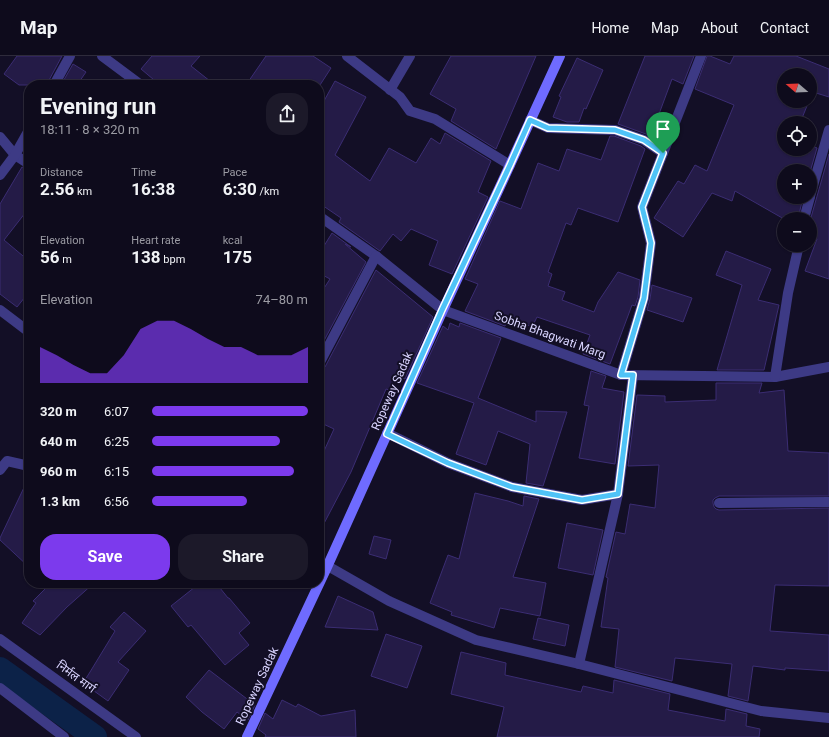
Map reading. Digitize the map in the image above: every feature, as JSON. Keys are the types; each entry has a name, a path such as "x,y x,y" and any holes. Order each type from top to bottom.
{"main road":[{"name":"Ropeway Sadak","path":"324,562 387,434 442,310 560,56"},
{"name":"Ropeway Sadak","path":"247,737 312,588"}],"street":[{"path":"57,80 70,56"},
{"path":"102,56 134,80"},
{"path":"347,56 400,97 410,111 435,119 510,165"},
{"path":"390,90 410,56"},
{"path":"621,375 644,298 651,243 642,207 701,56"},
{"path":"530,120 548,128 615,130 644,140 663,153"},
{"path":"817,172 829,130"},
{"path":"0,137 15,155 24,161"},
{"path":"0,174 15,155 24,139"},
{"name":"Sobha Bhagwati Marg","path":"324,220 376,256 442,310 621,375 775,377 829,367"},
{"path":"775,377 788,293 797,252"},
{"path":"324,355 376,256"},
{"path":"0,310 24,328"},
{"path":"579,664 618,494 633,375"},
{"path":"387,434 448,463 512,487 582,500 618,494"},
{"path":"0,470 7,461 24,465"},
{"path":"718,503 829,502"},
{"path":"324,565 389,601 476,640 579,664 761,711 829,718"},
{"name":"निर्मल मार्ग","path":"0,639 136,737"},
{"path":"0,688 64,737"}],"building":[{"path":"17,56 62,56 49,80 24,80 24,85 19,85 4,74"},
{"path":"152,56 200,56 191,66 209,80 154,80 141,69"},
{"path":"266,56 313,56 331,68 323,80 249,80"},
{"path":"451,56 536,56 496,149 451,121 456,109 430,94"},
{"path":"645,56 694,56 683,84 672,79 659,114 661,115 653,134 651,133 650,136 618,124"},
{"path":"707,56 730,64 734,56 796,56 829,69 829,97 817,93 817,68 777,68 777,108 806,108 803,116 777,116 777,156 815,156 812,164 777,164 777,204 801,204 800,212 777,212 777,215 735,191 732,201 712,193 683,237 654,218 678,181 684,184 695,165 707,171 734,105 695,89"},
{"path":"577,58 603,70 586,109 584,108 579,122 567,122 553,117 561,97 559,96"},
{"path":"73,64 86,72 80,80 64,80"},
{"path":"335,81 366,97 335,155 370,181 389,148 416,163 431,138 440,144 445,133 491,161 478,192 488,197 452,274 429,265 438,241 411,229 401,241 393,234 380,251 339,222 341,218 324,206 324,101"},
{"path":"610,136 614,136 641,146 645,149 618,222 578,208 571,225 566,223 548,272 552,274 548,286 565,292 562,300 594,312 598,302 618,272 640,280 638,297 635,306 632,305 610,364 583,354 590,335 537,317 532,327 508,317 505,326 465,311 478,284 465,279 500,201 521,209 538,163 559,171 567,149 601,160"},
{"path":"829,154 829,279 805,271 812,252 817,252 817,212 813,212 815,204 817,204 817,196"},
{"path":"22,167 24,168 24,214 4,240 24,257 24,298 17,307 0,294 0,204"},
{"path":"332,233 351,247 345,244 366,262 324,341 324,288 330,279 324,276 324,246"},
{"path":"726,251 771,269 758,300 779,305 764,370 717,370 742,285 716,275"},
{"path":"376,270 433,317 405,379 396,375 389,390 386,389 351,472 324,523 324,451 334,429 324,424 325,367"},
{"path":"652,285 692,298 683,322 647,310"},
{"path":"450,323 459,327 460,323 501,338 478,398 536,422 536,411 567,412 543,486 526,483 530,444 498,431 486,465 456,454 474,403 417,383 443,326 448,330"},
{"path":"591,371 606,376 602,388 624,392 615,464 579,458 589,406 584,405"},
{"path":"716,383 762,383 759,393 784,390 788,451 829,453 829,496 719,496 713,500 714,507 719,510 829,508 829,586 775,585 770,631 829,635 829,671 785,668 785,670 753,666 748,701 728,696 732,664 675,658 672,681 615,667 619,629 601,627 608,578 606,577 616,532 625,534 630,504 655,508 659,465 628,466 637,395 665,396 665,402 716,400"},
{"path":"24,488 24,562 0,540"},
{"path":"475,493 523,506 524,496 539,499 513,577 546,583 540,616 500,608 494,628 451,615 452,612 430,603 448,555 459,559"},
{"path":"567,523 603,530 593,575 558,568"},
{"path":"374,536 391,540 386,559 369,554"},
{"path":"46,588 88,588 67,607 40,635 22,623 36,603 33,601"},
{"path":"194,588 220,588 250,623 239,633 249,645 225,665 191,625 188,627 171,606"},
{"path":"338,596 373,612 378,630 325,627"},
{"path":"124,612 146,631 118,662 129,670 108,701 83,683 115,631 110,627"},
{"path":"538,618 569,625 565,646 533,639"},
{"path":"386,634 422,646 407,688 371,676"},
{"path":"461,652 506,663 505,675 581,692 583,686 613,693 614,680 670,694 668,710 725,721 726,709 747,714 746,726 760,729 759,737 497,737 504,707 451,694"},
{"path":"209,670 255,705 248,720 237,712 224,729 186,697"},
{"path":"282,700 296,707 298,704 321,716 355,710 356,737 265,737 266,735 258,729 265,713 273,719"}],"waterway":[{"path":"0,669 95,737"}],"route":[{"path":"530,120 548,128 615,130 644,140 663,153 642,207 651,243 644,298 621,375 633,375 618,494 582,500 512,487 448,463 387,434 442,310 530,120"}]}
